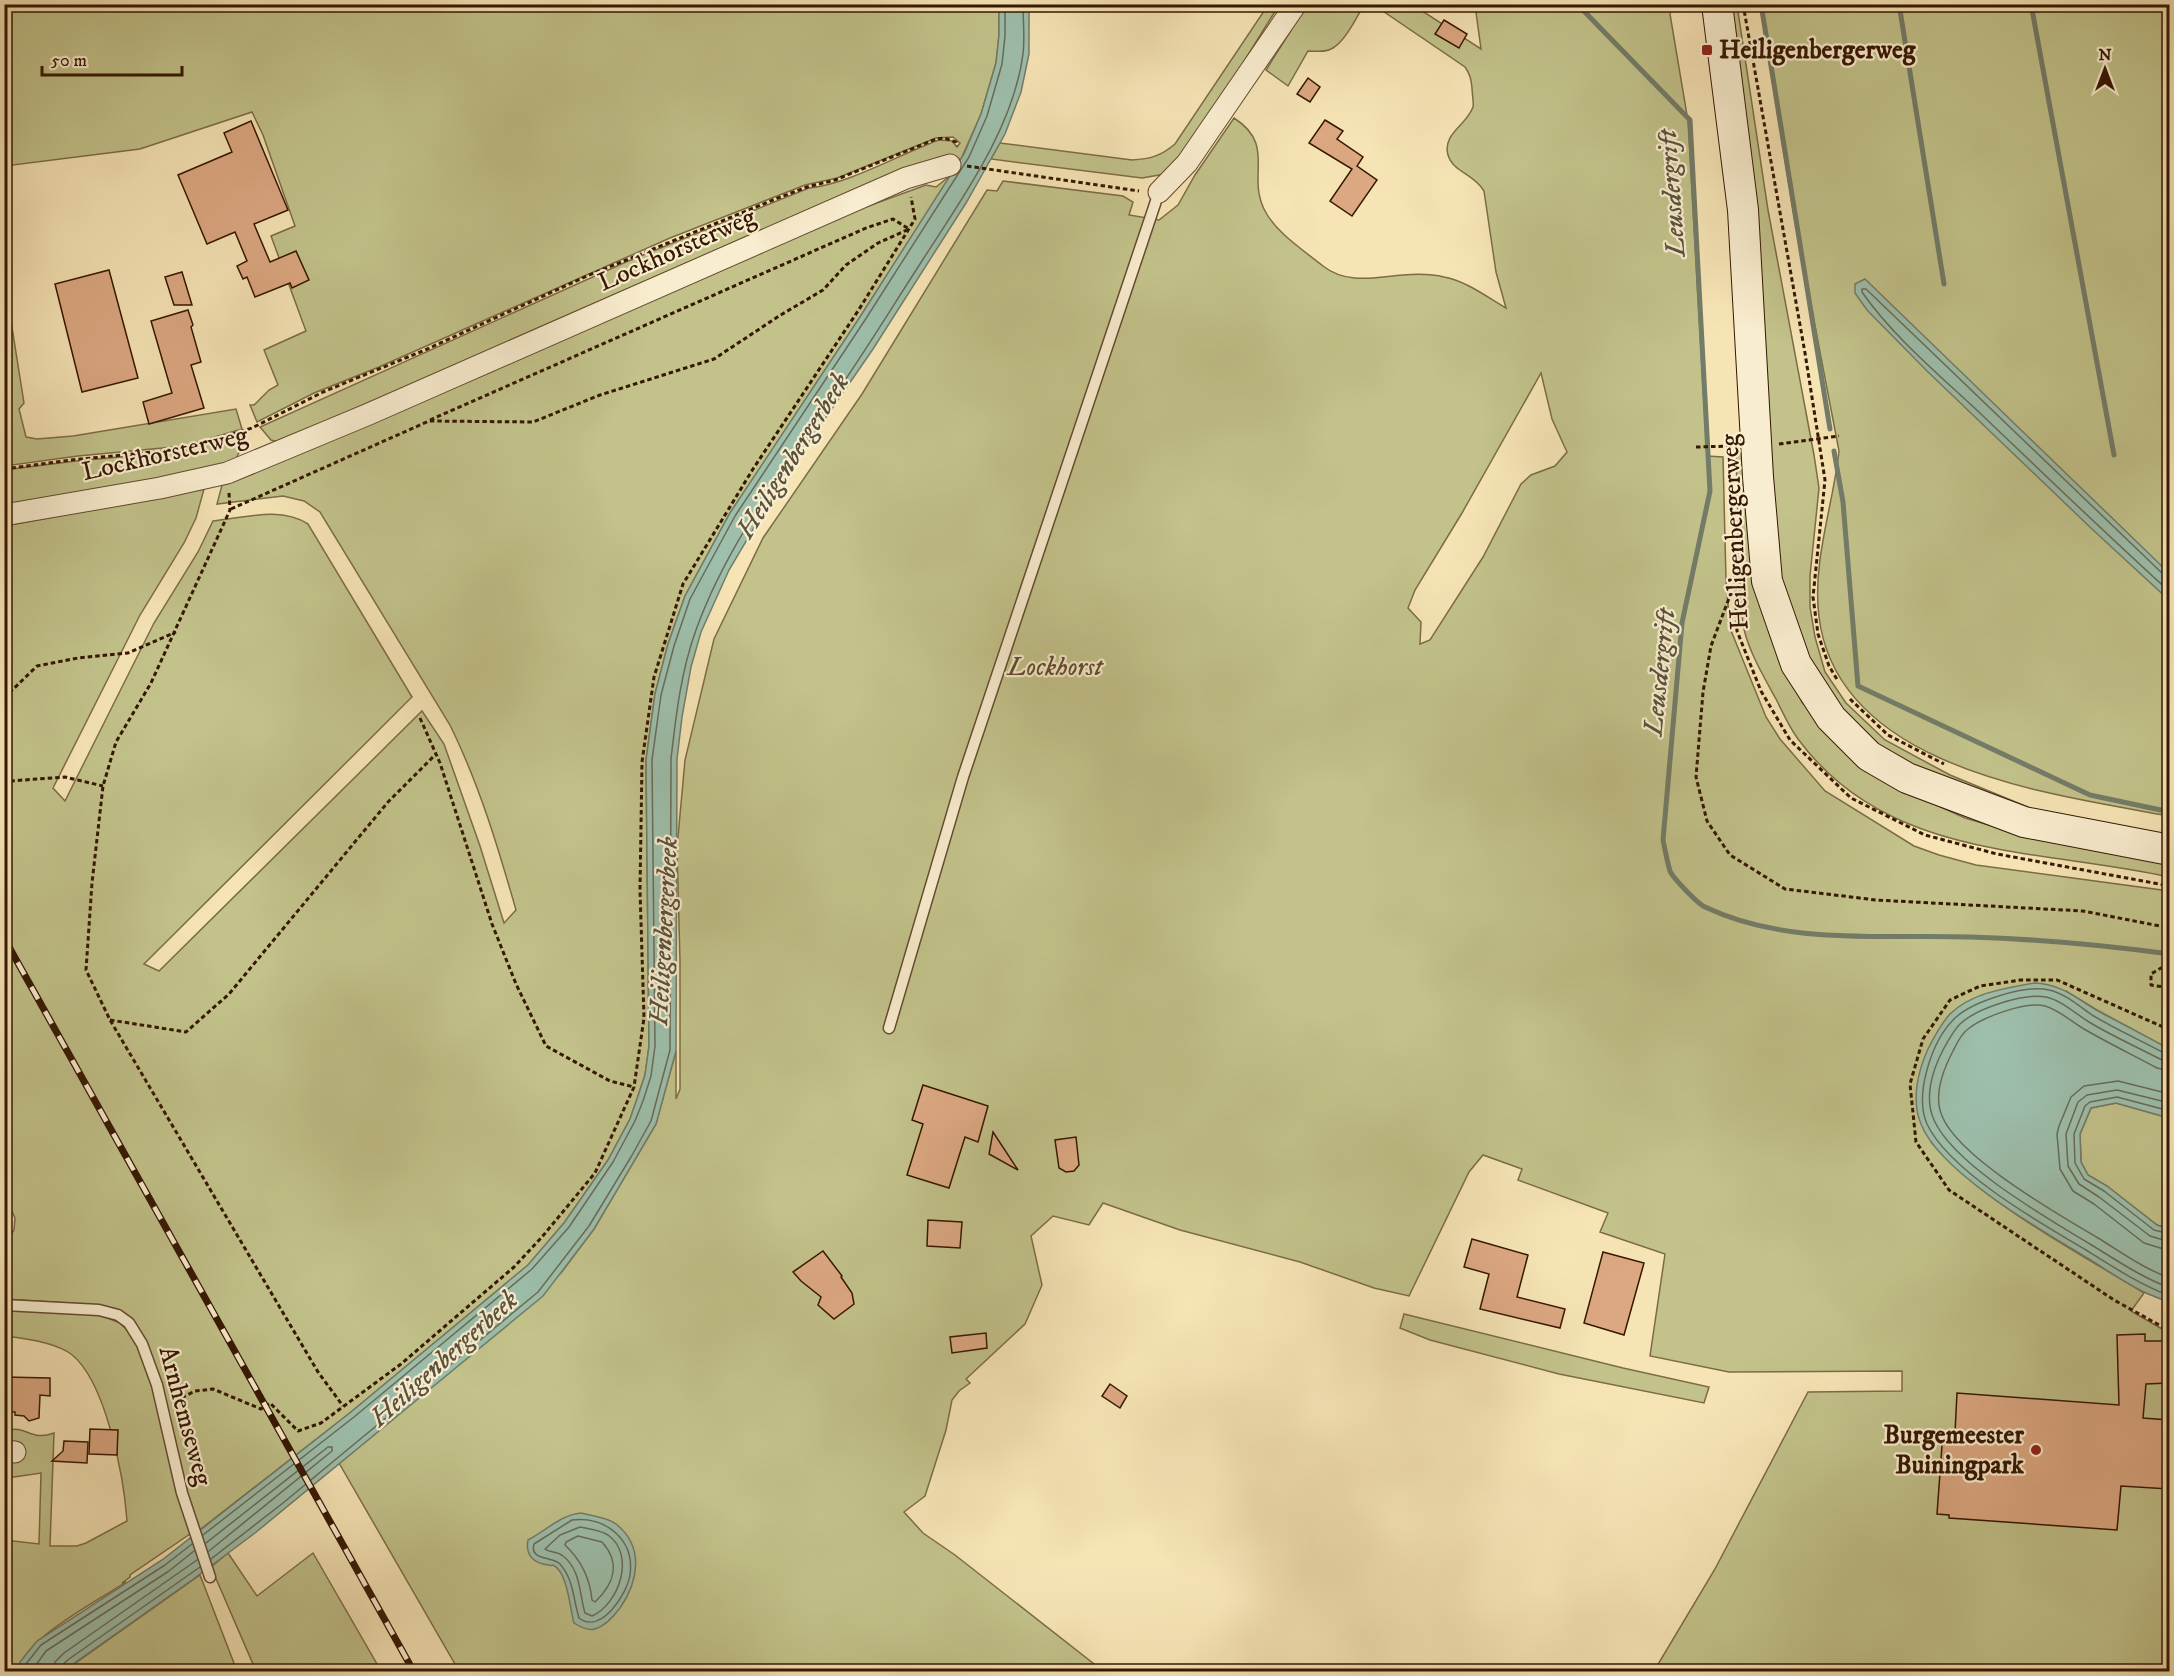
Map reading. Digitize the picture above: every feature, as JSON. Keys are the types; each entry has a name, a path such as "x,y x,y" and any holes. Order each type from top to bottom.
{"main road":[{"name":"Heiligenbergerweg","path":"1717,4 1743,210 1758,477 1767,581 1797,664 1831,718 1869,756 1906,778 2024,822 2166,850"}],"street":[{"path":"1159,192 1187,163 1296,4"},
{"name":"Lockhorsterweg","path":"4,515 160,488 227,473 369,414 906,178 953,165"}],"lane":[{"path":"889,1028 963,777 1159,192"},
{"name":"Arnhemseweg","path":"4,1305 99,1310 118,1315 129,1323 142,1344 157,1385 182,1493 210,1577"}],"path":[{"path":"1743,4 1805,353 1825,480 1813,597 1818,634 1829,666 1840,683"},
{"path":"4,469 184,449 252,428 323,392 425,350 587,276 797,190 835,180 936,139 944,138 956,142 959,152 953,165 1147,193 1159,192"},
{"path":"162,1407 195,1391 213,1389 261,1409 270,1403 298,1431 321,1423 401,1364 514,1267 595,1173 634,1087 644,1018 640,890 642,762 654,677 683,584 753,469 858,311 915,219 906,178"},
{"path":"230,510 866,228 892,219 909,229"},
{"path":"429,421 533,422 600,394 714,359 779,316 824,290 846,265 878,243 909,229"},
{"name":"Heiligenbergerweg","path":"1730,436 1731,447"},
{"path":"1696,447 1718,447"},
{"name":"Heiligenbergerweg","path":"1731,458 1737,631 1761,691 1790,740 1851,798 1925,835 1998,854 2169,886"},
{"path":"227,473 230,510 151,683 116,742 104,786 92,883 86,970 110,1020 318,1372 343,1406"},
{"path":"1735,581 1711,646 1703,692 1696,777 1707,822 1730,855 1785,890 1876,900 2083,911 2169,928"},
{"path":"4,698 37,666 78,658 128,653 176,632"},
{"path":"1845,692 1888,735 1947,766"},
{"path":"420,718 436,754 492,924 516,984 546,1046 610,1082 634,1087"},
{"path":"110,1020 186,1032 228,994 388,802 436,754"},
{"path":"4,777 10,781 66,777 104,786"},
{"path":"2169,969 2161,968 2151,974 2151,986 2169,988"},
{"path":"2169,1030 2057,980 2021,980 1980,986 1950,1000 1923,1039 1910,1084 1916,1142 1949,1190 2114,1300 2169,1331"}],"green space":[{"path":"999,4 996,63 981,114 961,159 932,160 887,175 278,442 271,440 260,427 626,262 809,188 857,175 939,140 952,141 957,147 960,143 953,137 936,138 837,178 805,185 670,238 379,367 314,393 257,422 250,405 254,405 269,390 278,385 264,350 306,331 271,236 295,226 263,135 252,112 140,149 5,166 4,5"},
{"path":"1279,5 1186,155 1165,174 1142,178 991,159 1000,143 1132,160 1150,158 1160,154 1175,144 1266,8"},
{"path":"1307,5 1364,5 1338,44 1327,51 1308,51 1288,86 1266,70"},
{"name":"Lockhorst","path":"1374,5 1413,5 1481,49 1475,5 1673,5 1670,14 1688,121 1707,456 1723,457 1726,581 1730,628 1766,717 1780,739 1825,791 1914,846 1976,865 2169,891 2169,1049 2066,991 1982,995 1950,1014 1930,1046 1931,1142 1953,1165 2004,1206 2060,1243 2144,1293 2131,1311 2169,1333 2169,1671 1654,1671 1715,1569 1808,1392 1902,1391 1902,1371 1729,1372 1650,1356 1665,1254 1600,1232 1608,1213 1518,1180 1522,1169 1483,1155 1469,1172 1409,1296 1374,1288 1300,1262 1180,1230 1103,1203 1089,1225 1053,1216 1031,1236 1042,1285 1025,1324 966,1379 970,1383 952,1400 946,1430 925,1496 904,1512 923,1533 955,1555 1103,1671 459,1671 339,1463 561,1273 594,1229 656,1124 676,1051 676,1099 680,1089 677,848 685,760 714,639 763,538 862,394 987,190 997,191 1003,181 1123,196 1133,202 1129,215 1159,220 1178,205 1195,175 1234,118 1247,128 1254,139 1257,149 1258,184 1264,209 1275,225 1290,240 1323,266 1332,272 1352,278 1419,274 1444,277 1468,286 1506,308 1496,272 1484,191 1480,185 1454,165 1448,155 1447,148 1452,135 1473,107 1471,79 1465,67","holes":["1541,373 1552,419 1567,452 1555,466 1531,475 1521,484 1483,557 1430,640 1420,644 1421,622 1408,608 1415,590 1462,513"]},
{"path":"1728,5 1737,5 1768,210 1819,488 1810,576 1810,607 1815,637 1825,672 1846,703 1885,740 1950,775 2045,814 1900,763 1859,729 1827,692 1810,663 1780,577"},
{"path":"1760,5 2169,5 2169,816 2067,797 2011,783 1957,765 1907,741 1865,709 1835,668 1819,617 1818,575 1839,451 1794,216"},
{"path":"951,175 730,513 685,596 668,644 655,694 646,760 649,1046 645,1075 630,1119 608,1160 564,1223 528,1265 351,1412 197,1532 160,1380 119,1311 100,1305 5,1299 4,1245 14,1230 15,1218 10,1207 4,1203 5,526 204,489 196,518 184,543 140,615 53,788 65,801 154,623 198,552 213,521 274,514 308,524 412,697 144,964 159,971 422,711 444,744 504,923 516,910 487,816 460,747 450,725 320,512 304,501 283,496 217,504 222,485 491,372 863,208 926,185 936,187"},
{"path":"4,277 24,403 19,409 26,437 37,439 73,436 236,409 242,429 184,446 78,456 5,466"},
{"path":"242,433 242,446 235,461 180,475 5,507 4,470 184,451"},
{"path":"1736,452 1743,454 1784,665 1802,702 1824,728 1932,803 1965,818 1999,828 2169,860 2169,877 1967,842 1920,828 1875,808 1834,778 1792,730 1746,638 1740,596"},
{"path":"2116,1103 2169,1118 2169,1229 2157,1225 2107,1186 2088,1175 2081,1162 2080,1134 2091,1108"},
{"path":"4,1309 100,1315 120,1323 130,1333 140,1349 153,1386 190,1534 130,1575 122,1583 126,1582 48,1633 23,1659 17,1672 5,1671 5,1540 39,1544 41,1473 14,1477 5,1475 5,1431 19,1430 39,1436 54,1433 50,1546 77,1546 127,1521 117,1456 94,1385 83,1367 65,1350 39,1342 5,1336"},
{"path":"1404,1314 1709,1387 1704,1403 1559,1374 1430,1340 1400,1328"},
{"path":"228,1553 257,1596 313,1553 381,1671 256,1671 211,1567"},
{"path":"200,1575 237,1671 63,1672"}],"water":[{"name":"Heiligenbergerbeek","path":"999,5 1029,5 1029,54 1021,92 1005,134 966,203 873,349 778,487 729,570 701,632 691,667 677,759 676,1051 656,1124 594,1229 543,1296 255,1533 192,1580 63,1671 18,1672 20,1662 37,1641 162,1560 351,1412 528,1265 564,1223 608,1160 630,1119 645,1075 649,1046 646,760 655,694 668,644 685,596 730,513 860,317 964,154 981,114 996,63"},
{"path":"1865,279 2169,573 2169,600 1927,371 1867,310 1855,293 1855,284"},
{"path":"2034,983 2060,989 2169,1049 2169,1118 2116,1103 2091,1108 2080,1134 2081,1162 2088,1175 2107,1186 2157,1225 2169,1229 2169,1302 2130,1285 1995,1200 1949,1162 1932,1143 1921,1124 1916,1096 1921,1067 1928,1049 1950,1014 1978,996"},
{"path":"581,1513 604,1518 616,1524 625,1533 635,1554 634,1576 626,1598 603,1626 592,1629 574,1623 562,1575 553,1565 535,1561 529,1554 527,1545 528,1540 553,1524 573,1514"}],"building":[{"path":"1444,20 1467,34 1459,48 1435,34"},
{"path":"1308,78 1320,87 1310,102 1297,94"},
{"path":"1325,120 1343,131 1337,139 1363,157 1357,166 1377,180 1352,216 1330,201 1352,169 1309,143"},
{"path":"251,121 288,210 254,224 270,262 296,251 309,280 292,288 290,283 255,297 247,277 243,279 237,266 247,261 235,232 207,244 178,175 232,152 224,133"},
{"path":"109,270 138,378 82,392 55,284"},
{"path":"182,272 192,305 174,305 165,277"},
{"path":"188,310 201,362 191,365 204,408 149,424 143,402 172,393 151,321"},
{"path":"923,1085 988,1106 978,1142 965,1137 949,1188 907,1175 923,1124 912,1120"},
{"path":"993,1132 1018,1170 989,1154"},
{"path":"1076,1137 1079,1165 1074,1171 1066,1172 1059,1168 1055,1140"},
{"path":"928,1220 962,1222 960,1248 927,1246"},
{"path":"1472,1239 1528,1255 1517,1297 1565,1309 1560,1328 1480,1309 1489,1274 1464,1267"},
{"path":"823,1251 852,1293 854,1304 834,1319 818,1305 821,1297 793,1272"},
{"path":"1603,1252 1644,1263 1624,1335 1584,1323"},
{"path":"986,1333 987,1348 952,1353 950,1337"},
{"path":"2145,1334 2145,1341 2169,1341 2169,1383 2146,1384 2143,1418 2169,1420 2169,1489 2121,1486 2117,1530 1949,1518 1949,1515 1937,1514 1943,1432 1955,1433 1957,1393 2119,1405 2117,1335"},
{"path":"4,1377 50,1378 50,1396 40,1395 39,1418 29,1421 24,1416 11,1412 11,1401 4,1401"},
{"path":"1110,1384 1127,1396 1120,1408 1102,1396"},
{"path":"90,1429 118,1430 117,1455 89,1454"},
{"path":"64,1441 88,1442 87,1463 52,1461 63,1451"}],"waterway":[{"name":"Leusdergrift","path":"1577,4 1690,120 1710,491 1682,623 1663,840 1670,871 1681,885 1705,907 1769,928 1835,936 2020,939 2170,954"},
{"path":"1761,4 1830,429"},
{"path":"1899,4 1944,284"},
{"path":"2031,4 2114,455"},
{"path":"1834,451 1843,502 1858,686 2090,795 2170,812"}],"railway":[{"path":"4,938 414,1672"}],"place":[{"name":"Heiligenbergerweg","path":"1707,50"},
{"name":"Burgemeester Buiningpark","path":"2036,1450"}]}
